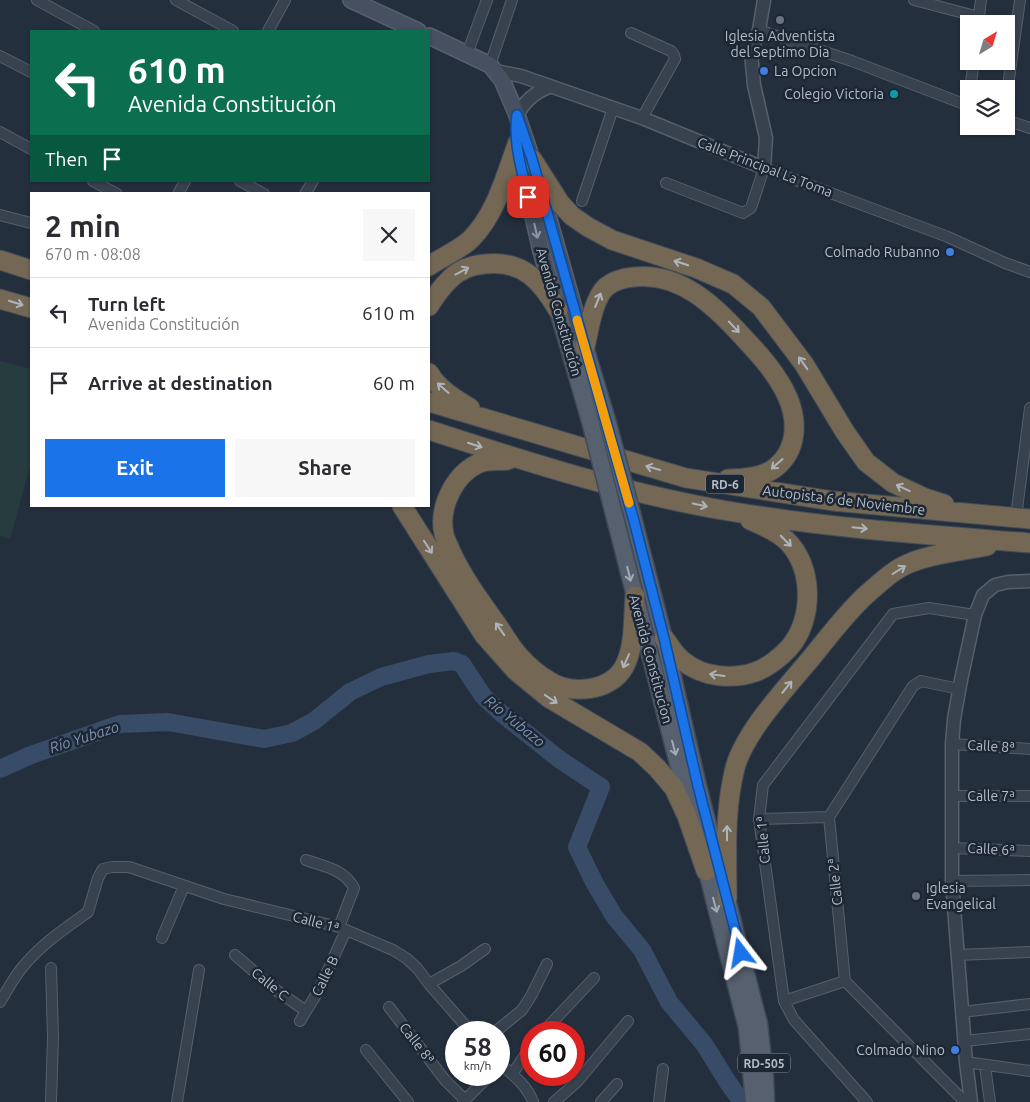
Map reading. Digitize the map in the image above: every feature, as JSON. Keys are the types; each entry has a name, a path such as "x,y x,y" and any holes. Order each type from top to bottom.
{"highway":[{"path":"430,265 471,240 488,217 516,145"},
{"path":"532,159 560,203 572,216 588,227 612,240 696,268 733,284 761,307 804,364 866,462 879,473 893,483 925,498 982,515"},
{"path":"0,260 30,270"},
{"path":"430,305 451,278 461,270 476,265 508,264 523,270 535,279 548,293 558,310"},
{"path":"0,269 30,279"},
{"path":"584,347 600,293 613,282 643,276 659,278 677,285 692,291 707,301 731,323 762,358 788,397 792,412 795,428 792,443 785,457 775,469 738,479 686,478"},
{"path":"0,299 30,308"},
{"path":"430,374 454,398 488,420"},
{"name":"Autopista 6 de Noviembre","path":"430,402 686,478 833,501 1023,518"},
{"name":"Autopista 6 de Noviembre","path":"430,430 521,460 638,492 728,511 868,529 1021,542"},
{"path":"521,460 484,462 472,467 459,478 451,491 443,519 444,535 457,564 474,593 519,656 551,682 566,688 577,690 589,689 602,685 615,677 624,668 630,652 635,596"},
{"path":"403,507 484,635 516,671 549,698 640,752 674,788 687,816 706,871"},
{"path":"664,638 684,662 716,677 755,672 768,665 789,648 801,629 807,609 808,589 804,572 795,551 777,533 728,511"},
{"path":"727,899 727,814 736,766 744,747 758,725 788,686 860,602 891,575 909,563 931,557 1021,542"}],"main road":[{"path":"351,0 370,4 416,30"},
{"path":"430,36 493,68"},
{"name":"Avenida Constitución","path":"493,68 502,80 517,115 532,159 634,521 727,899 765,1078 766,1102"},
{"name":"Avenida Constitución","path":"517,115 515,129 516,145 541,251 590,421"},
{"name":"Avenida Constitucion","path":"590,421 706,871 753,1026 754,1102"}],"street":[{"path":"37,0 92,30"},
{"path":"176,0 231,30"},
{"path":"269,30 284,0"},
{"path":"467,54 487,0"},
{"path":"493,68 512,0"},
{"path":"666,183 743,213 750,208 764,168 766,138 754,85 751,53 760,30 764,0"},
{"path":"914,0 963,15"},
{"path":"980,15 981,0"},
{"path":"1009,80 1020,0"},
{"path":"760,30 960,101"},
{"path":"631,33 671,50 675,60 642,118"},
{"path":"0,56 30,71"},
{"name":"Calle Principal La Toma","path":"493,68 642,118 764,168 948,237 1005,264 1030,272"},
{"path":"517,115 523,104 531,96 549,86"},
{"path":"582,201 613,108"},
{"path":"1015,123 1030,128"},
{"path":"0,132 30,148"},
{"path":"95,182 113,192"},
{"path":"242,182 260,192"},
{"path":"0,215 30,222"},
{"path":"1023,518 1030,408"},
{"path":"971,1102 966,1062 952,881 952,744 959,689 975,615 983,595 995,585 1008,582 1030,581"},
{"name":"Calle 1ª","path":"867,1102 794,1020 784,1001 759,819 763,785 893,614 929,608 975,615"},
{"path":"759,819 829,817 913,686 921,681 959,689"},
{"name":"Calle 8ª","path":"952,744 1030,749"},
{"name":"Calle 7ª","path":"953,796 1030,796"},
{"name":"Calle 2ª","path":"829,817 845,980"},
{"name":"Calle 6ª","path":"951,848 1030,851"},
{"name":"Calle B","path":"300,1021 319,990 343,929 354,888 344,874 306,860"},
{"name":"Calle 1ª","path":"0,1002 21,969 34,955 68,924 88,912 98,878 103,869 112,866 128,867 224,899 343,929 393,950 417,968 461,1021"},
{"path":"952,881 1030,880"},
{"path":"162,938 184,886"},
{"path":"429,984 461,966 485,949"},
{"path":"957,956 1030,952"},
{"name":"Calle C","path":"235,955 273,988 306,1011"},
{"path":"508,1021 522,1010 547,964"},
{"path":"51,968 52,1102"},
{"path":"177,1102 199,970"},
{"path":"553,1021 594,978"},
{"path":"784,1001 845,980 965,1102"},
{"path":"962,1012 1030,1004"},
{"name":"Calle 8ª","path":"389,1007 445,1080 464,1101"},
{"path":"554,1102 577,1082 628,1021"},
{"path":"965,1041 1030,1034"},
{"path":"366,1050 408,1102"},
{"path":"513,1073 520,1062"},
{"path":"966,1062 1030,1071"},
{"path":"985,1066 990,1102"},
{"path":"659,1102 663,1070"},
{"path":"510,1071 531,1094 533,1102"},
{"path":"601,1102 617,1084"},
{"path":"464,1101 479,1086"},
{"path":"951,1102 955,1092"}],"green space":[{"path":"0,361 30,369 30,467 10,539 0,536"}],"waterway":[{"name":"Río Yubazo","path":"0,769 31,755 120,724 168,722 264,739 292,733 314,721 350,692 381,677 429,664 454,661 462,664 483,696 500,712 559,759 601,787 577,847 594,882 614,916 642,950 669,1002 704,1044 739,1098 745,1102"}],"slow traffic":[{"path":"577,320 607,420 629,503"}],"place":[{"name":"Iglesia Adventista del Septimo Dia","path":"780,20"},
{"name":"La Opcion","path":"764,71"},
{"name":"Colegio Victoria","path":"894,94"},
{"name":"Colmado Rubanno","path":"950,252"},
{"name":"Iglesia Evangelical","path":"916,896"},
{"name":"Colmado Nino","path":"955,1050"}],"route":[{"path":"528,197 516,145 515,129 517,115 532,159 634,521 664,638 698,786 741,953"}]}
